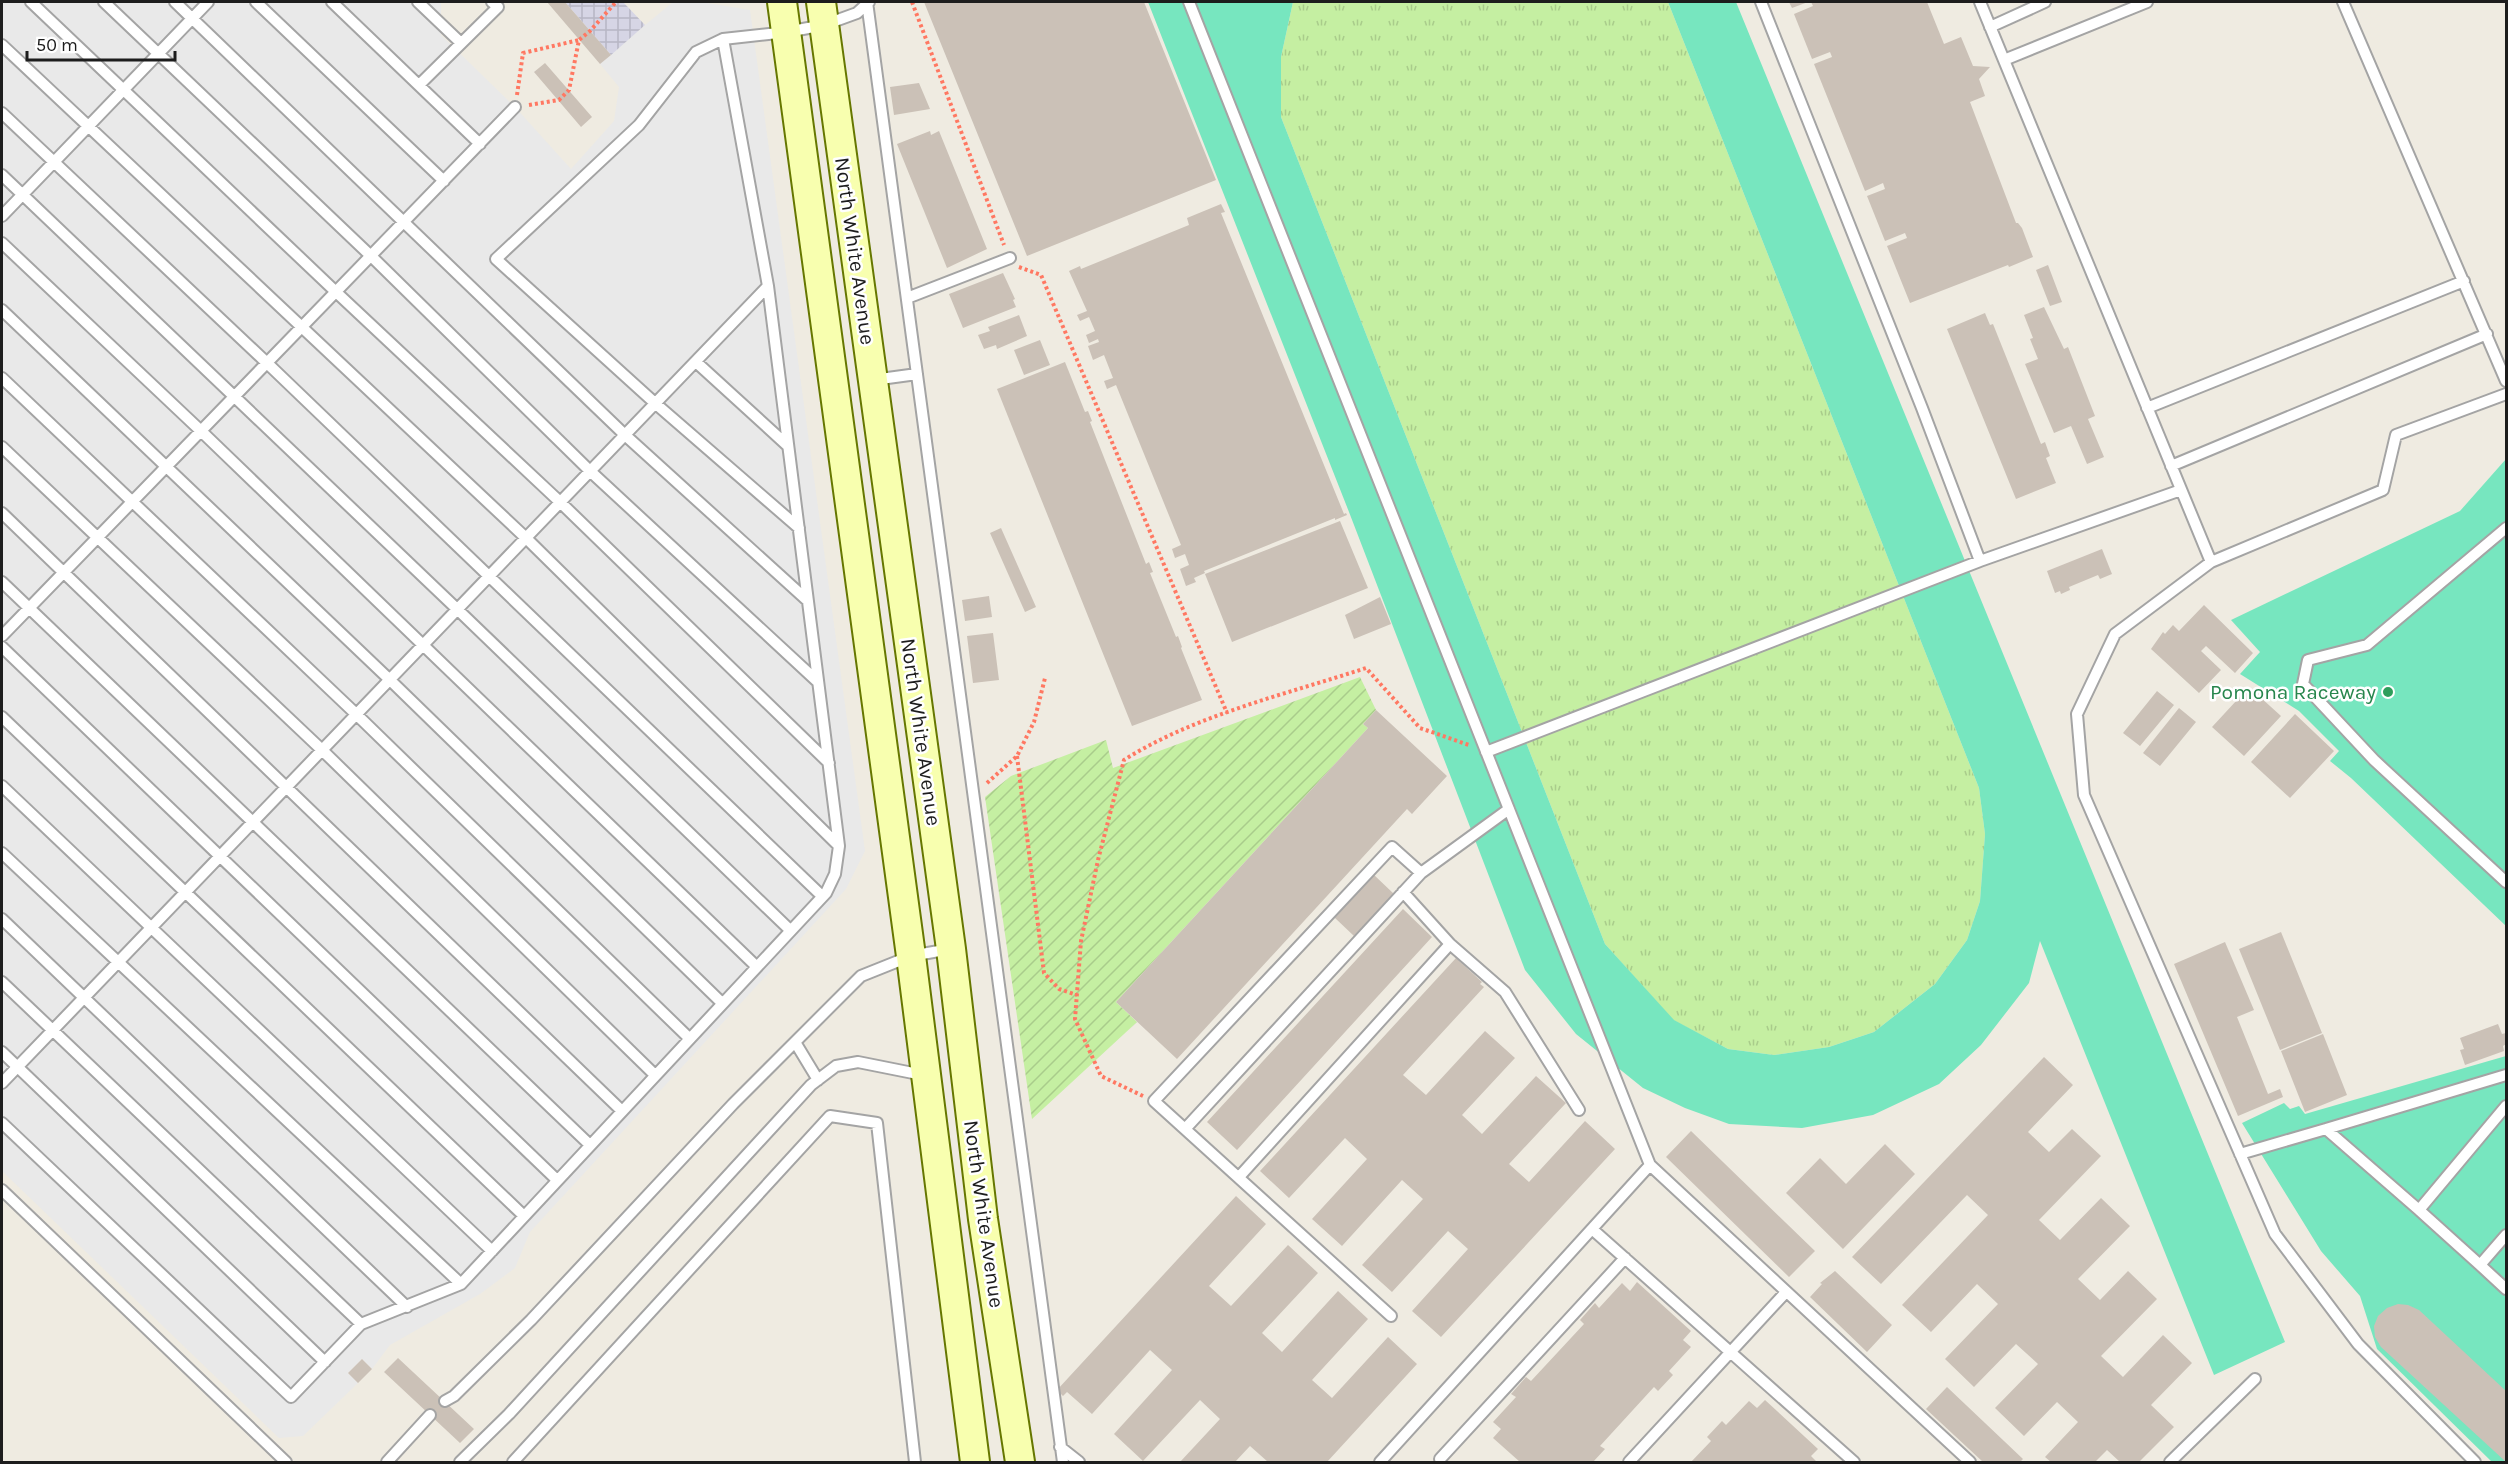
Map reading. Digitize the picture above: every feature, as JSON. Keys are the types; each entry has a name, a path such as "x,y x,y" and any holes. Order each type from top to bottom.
{"main road":[{"name":"North White Avenue","path":"782,2 911,956 975,1462"},
{"name":"North White Avenue","path":"822,13 951,949 983,1219 1020,1462"}],"lane":[{"path":"31,2 560,502 829,763"},
{"path":"104,2 371,256 590,471 818,682"},
{"path":"175,2 625,435 808,601"},
{"path":"2,216 208,2"},
{"path":"256,2 444,181"},
{"path":"332,2 480,144"},
{"path":"418,2 461,43"},
{"path":"418,85 498,7 492,2"},
{"path":"799,528 656,404 496,259 639,125 696,52 723,39 786,32 822,13 857,13 868,2"},
{"path":"868,2 1063,1462"},
{"path":"1189,2 1650,1166 1970,1462"},
{"path":"1761,2 1918,397 1980,561"},
{"path":"1980,2 2211,562"},
{"path":"1990,27 2045,2"},
{"path":"2004,60 2147,2"},
{"path":"2343,2 2506,381"},
{"path":"2,1123 291,1397 361,1324 460,1284 822,896 835,874 840,846 768,286 723,39"},
{"path":"2,45 526,538 840,846"},
{"path":"2,636 515,107"},
{"path":"2,113 267,363 822,896"},
{"path":"2,175 790,930"},
{"path":"2,243 201,431 756,966"},
{"path":"907,298 1010,258"},
{"path":"2147,408 2464,281"},
{"path":"2,1083 768,286"},
{"path":"2,310 390,680 722,1003"},
{"path":"2171,466 2487,334"},
{"path":"696,362 788,446"},
{"path":"872,380 917,374"},
{"path":"2,378 356,714 689,1038"},
{"path":"2475,1462 2351,1335 2275,1234 2084,795 2077,714 2115,634 2211,562 2383,490 2396,435 2506,394"},
{"path":"2,447 322,750 655,1075"},
{"path":"1486,752 1980,561 2181,490"},
{"path":"2,513 622,1111"},
{"path":"2506,528 2367,645 2308,660 2303,684 2374,760 2506,882"},
{"path":"2,582 590,1145"},
{"path":"2,647 557,1180"},
{"path":"2,717 524,1216"},
{"path":"2,786 492,1251"},
{"path":"1185,1129 1421,873 1509,809"},
{"path":"1391,1316 1154,1101 1392,847 1421,873"},
{"path":"2,853 460,1284"},
{"path":"1403,892 1450,944 1505,992 1579,1110"},
{"path":"2,919 406,1307"},
{"path":"1239,1177 1450,944"},
{"path":"445,1401 454,1396 531,1320 733,1104 861,976 911,956 951,949"},
{"path":"2,982 361,1324"},
{"path":"795,1042 818,1080"},
{"path":"2,1052 325,1362"},
{"path":"460,1462 509,1414 664,1243 818,1080 836,1065 858,1062 926,1076"},
{"path":"2240,1154 2506,1075"},
{"path":"2419,1210 2506,1106"},
{"path":"513,1462 830,1116 877,1123 915,1462"},
{"path":"2326,1129 2506,1289"},
{"path":"1380,1462 1650,1166"},
{"path":"2,1190 286,1462"},
{"path":"1592,1229 1854,1462"},
{"path":"2480,1265 2506,1235"},
{"path":"1440,1461 1625,1258"},
{"path":"1629,1462 1786,1292"},
{"path":"2170,1462 2254,1379"},
{"path":"387,1462 430,1415"},
{"path":"1060,1447 1078,1462"}],"path":[{"path":"579,40 569,90 559,100 515,107 523,53 579,40 591,31 616,2"},
{"path":"912,2 1012,265 1041,275 1227,713"},
{"path":"1154,1101 1101,1076 1075,1018 1081,941 1098,860 1124,760 1145,746 1227,713 1366,668 1420,728 1486,752"},
{"path":"973,795 1017,756 1034,722 1045,678"},
{"path":"1017,756 1044,973 1059,989 1077,995"}],"green space":[{"path":"1148,2 1293,2 1281,57 1281,117 1605,944 1674,1020 1728,1049 1774,1055 1829,1047 1874,1032 1935,984 1967,940 1980,901 1985,834 1979,788 1668,2 1736,2 2285,1342 2214,1375 2040,941 2029,983 1981,1045 1939,1084 1873,1115 1802,1128 1729,1124 1685,1108 1643,1088 1576,1034 1525,970 1349,512"},
{"path":"1293,2 1668,2 1979,788 1985,834 1980,901 1967,940 1935,984 1874,1032 1829,1047 1774,1055 1728,1049 1673,1020 1605,944 1281,117 1281,57"},
{"name":"Pomona Raceway","path":"2506,459 2506,926 2351,778 2330,761 2339,751 2299,711 2240,674 2260,652 2231,620 2460,511"},
{"path":"1360,677 1376,710 1363,724 1368,728 1116,1002 1137,1022 1032,1119 985,797 1011,776 1106,740 1113,768"},
{"path":"2506,1056 2506,1462 2492,1462 2377,1349 2360,1296 2321,1251 2242,1123 2284,1103 2290,1109 2299,1106 2305,1114"}],"shaded area":[{"path":"2,2 441,2 441,35 515,107 571,169 614,121 619,87 600,64 621,45 673,2 701,2 750,10 865,851 846,889 530,1232 515,1268 480,1294 390,1345 372,1369 362,1359 348,1373 358,1383 303,1436 279,1438 2,1171"},
{"path":"565,2 623,2 645,25 611,55"}],"building":[{"path":"547,2 565,2 611,55 600,64"},
{"path":"924,2 1144,2 1216,180 1027,256"},
{"path":"1789,2 1808,2 1792,8"},
{"path":"1811,2 1927,2 1944,44 1961,37 1973,66 1990,67 1979,79 1985,96 1970,102 2016,223 2022,228 2033,257 1910,303 1887,246 1907,238 1905,233 1885,241 1867,196 1885,189 1883,183 1865,191 1814,64 1832,57 1830,52 1812,59 1794,14 1813,6"},
{"path":"545,63 592,117 581,127 534,72"},
{"path":"919,83 930,109 894,115 890,87"},
{"path":"930,131 931,135 939,131 987,249 947,268 897,144"},
{"path":"1221,204 1225,212 1221,213 1344,514 1347,515 1204,571 1205,573 1194,578 1196,582 1186,586 1180,569 1189,565 1185,554 1175,558 1172,549 1181,545 1116,385 1107,389 1104,381 1113,378 1104,355 1093,360 1088,346 1099,342 1098,339 1089,343 1086,335 1095,331 1089,317 1080,321 1077,315 1087,311 1069,271 1080,266 1081,269 1189,225 1187,218"},
{"path":"2048,265 2062,302 2050,306 2036,270"},
{"path":"1003,273 1015,299 1013,300 1016,307 963,328 949,294"},
{"path":"2044,307 2064,349 2068,347 2095,416 2088,419 2104,457 2087,464 2071,426 2054,433 2025,364 2038,359 2024,315"},
{"path":"1985,313 1990,325 1993,324 2041,444 2045,442 2050,456 2046,458 2056,483 2016,499 1947,329"},
{"path":"1019,315 1027,336 997,349 996,345 984,349 978,335 990,331 988,327"},
{"path":"1040,340 1050,365 1024,375 1014,350"},
{"path":"1065,362 1085,412 1088,411 1092,421 1090,422 1146,564 1149,562 1153,572 1150,573 1176,637 1178,636 1202,700 1132,726 997,389"},
{"path":"1340,521 1368,588 1232,642 1205,574"},
{"path":"1001,528 1036,607 1025,612 990,533"},
{"path":"2102,549 2112,574 2100,579 2098,575 2069,587 2070,590 2061,594 2060,591 2055,593 2047,571"},
{"path":"989,596 992,617 965,621 962,600"},
{"path":"1380,597 1391,624 1354,639 1345,615"},
{"path":"2204,605 2253,653 2235,673 2206,646 2201,651 2221,670 2199,693 2151,649 2163,632 2165,634 2173,625 2179,631"},
{"path":"993,633 999,680 973,683 967,636"},
{"path":"2249,687 2281,716 2244,756 2212,727"},
{"path":"2157,691 2174,705 2140,746 2123,733"},
{"path":"2179,708 2196,722 2160,766 2143,753"},
{"path":"1376,710 1447,776 1412,814 1407,809 1177,1059 1116,1002 1368,728 1363,724"},
{"path":"2295,714 2334,751 2290,798 2251,762"},
{"path":"1373,874 1394,894 1354,936 1335,918 1335,915"},
{"path":"1403,909 1432,937 1237,1150 1207,1122"},
{"path":"2281,932 2322,1033 2280,1050 2239,949"},
{"path":"2225,942 2254,1010 2237,1017 2268,1094 2280,1089 2283,1097 2238,1116 2174,964"},
{"path":"1456,958 1482,982 1480,984 1484,987 1403,1075 1426,1095 1485,1031 1515,1058 1462,1115 1482,1134 1536,1076 1566,1103 1509,1164 1529,1182 1585,1121 1615,1149 1441,1337 1412,1311 1468,1249 1448,1231 1392,1292 1362,1265 1423,1199 1402,1180 1342,1246 1312,1219 1367,1159 1345,1138 1289,1198 1260,1171"},
{"path":"2498,1024 2502,1034 2506,1033 2504,1051 2465,1065 2460,1050 2464,1049 2460,1038"},
{"path":"2323,1034 2347,1095 2305,1112 2281,1051"},
{"path":"2044,1057 2073,1085 2028,1132 2049,1152 2072,1129 2101,1156 2039,1220 2060,1240 2101,1198 2130,1226 2078,1279 2100,1300 2128,1271 2157,1299 2101,1356 2123,1377 2163,1335 2192,1363 2151,1405 2174,1427 2139,1462 2120,1462 2107,1450 2095,1462 2051,1462 2045,1457 2078,1422 2057,1402 2024,1436 1995,1408 2038,1364 2016,1344 1974,1387 1945,1359 1998,1304 1977,1284 1931,1332 1902,1305 1988,1215 1967,1195 1881,1284 1852,1257"},
{"path":"1691,1131 1815,1251 1789,1277 1666,1157"},
{"path":"1885,1144 1915,1174 1843,1249 1786,1193 1820,1158 1846,1184"},
{"path":"1236,1196 1266,1224 1209,1286 1231,1306 1288,1245 1318,1273 1262,1333 1282,1352 1338,1291 1368,1319 1312,1380 1332,1398 1388,1337 1417,1364 1327,1462 1268,1462 1250,1446 1235,1462 1180,1462 1220,1419 1200,1400 1143,1461 1114,1434 1172,1370 1150,1350 1092,1414 1067,1392 1063,1396 1057,1390"},
{"path":"1835,1271 1892,1325 1867,1352 1810,1297 1822,1284 1820,1283"},
{"path":"1637,1282 1691,1331 1683,1340 1691,1347 1669,1371 1673,1375 1658,1391 1654,1387 1600,1446 1605,1449 1593,1462 1520,1462 1493,1438 1501,1429 1493,1422 1516,1397 1511,1394 1526,1377 1531,1381 1584,1324 1580,1320 1595,1303 1599,1308 1622,1283 1630,1291"},
{"path":"2398,1304 2419,1310 2506,1391 2506,1462 2381,1347 2375,1337 2374,1326 2378,1316 2387,1308"},
{"path":"398,1358 474,1429 460,1443 384,1372"},
{"path":"362,1359 372,1369 358,1383 348,1373"},
{"path":"1947,1387 2023,1459 2020,1462 1983,1462 1926,1409"},
{"path":"1765,1400 1818,1449 1811,1456 1817,1462 1691,1462 1711,1441 1707,1437 1722,1421 1726,1425 1749,1401 1757,1408"}],"place":[{"name":"Pomona Raceway","path":"2388,692"}]}
